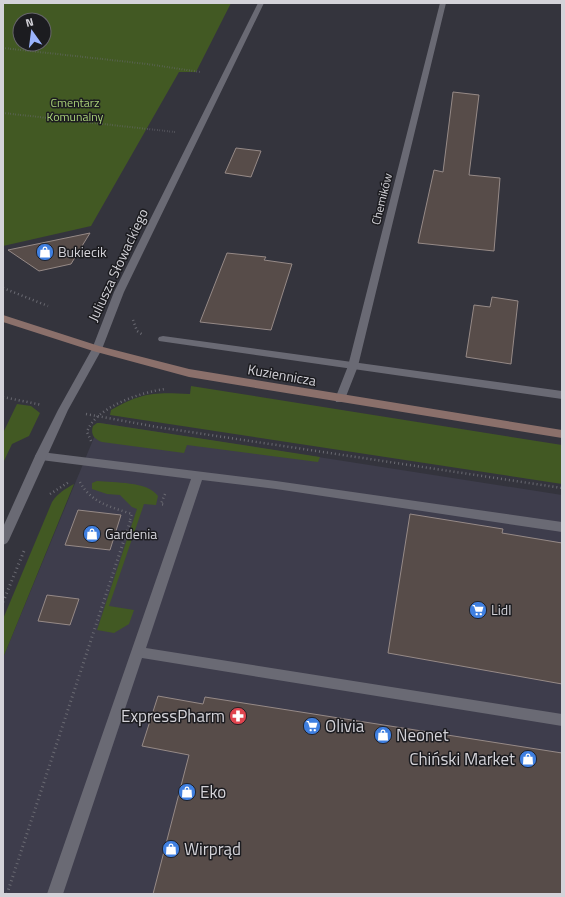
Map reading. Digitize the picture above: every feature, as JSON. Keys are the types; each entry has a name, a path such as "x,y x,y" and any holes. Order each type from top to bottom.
{"main road":[{"name":"Kuziennicza","path":"3,318 97,349 189,373 340,399 562,434"}],"street":[{"name":"Juliusza Słowackiego","path":"3,540 63,410 97,349 120,292 261,3"},
{"name":"Chemików","path":"340,399 353,366 443,3"},
{"path":"163,339 562,396"},
{"path":"41,456 355,496 562,527"},
{"path":"55,894 198,476"},
{"path":"138,652 562,720"}],"path":[{"path":"3,48 139,63 200,72"},
{"path":"3,113 196,135"},
{"path":"3,288 48,306"},
{"path":"99,416 130,396 149,391 180,389 189,373"},
{"path":"3,397 63,410 156,427 562,488"},
{"path":"7,894 132,514 93,499 84,490 79,478"},
{"path":"49,495 55,490 74,480"},
{"path":"161,504 163,499"},
{"path":"3,602 26,545"}],"shaded area":[{"path":"100,423 562,495 562,894 3,894 3,658"}],"green space":[{"name":"Cmentarz Komunalny","path":"3,3 231,3 196,72 179,72 91,226 3,246"},
{"path":"191,386 562,445 562,484 110,415 111,410 140,396 158,393 190,394"},
{"path":"17,404 31,406 40,413 29,436 12,444 3,463 3,433"},
{"path":"97,423 320,457 318,462 187,445 184,453 102,442 95,438 92,432 93,426"},
{"path":"97,481 139,485 153,491 158,496 156,505 144,504 109,606 134,610 129,624 114,633 97,630 137,509 132,507 120,495 107,494 92,489 92,483"},
{"path":"74,484 3,658 3,619 52,502 59,494"}],"building":[{"path":"453,92 479,95 469,175 500,178 494,251 418,243 434,170 443,172"},
{"path":"236,148 261,151 251,177 225,173"},
{"name":"Bukiecik","path":"90,233 71,264 39,271 8,250"},
{"path":"227,253 266,257 264,260 292,264 271,330 200,322"},
{"path":"492,297 518,301 511,364 466,357 474,305 490,307"},
{"name":"Gardenia","path":"78,510 121,515 110,550 65,545"},
{"name":"Lidl","path":"410,514 503,529 502,533 562,543 562,684 388,653"},
{"path":"47,595 79,599 70,625 38,621"},
{"path":"158,696 203,704 205,697 562,753 562,894 153,894 189,755 142,746"}],"place":[{"name":"Bukiecik","path":"45,252"},
{"name":"Gardenia","path":"92,534"},
{"name":"Lidl","path":"478,610"},
{"name":"ExpressPharm","path":"238,716"},
{"name":"Olivia","path":"312,726"},
{"name":"Neonet","path":"383,735"},
{"name":"Chiński Market","path":"528,759"},
{"name":"Eko","path":"187,792"},
{"name":"Wirprąd","path":"171,849"}]}
